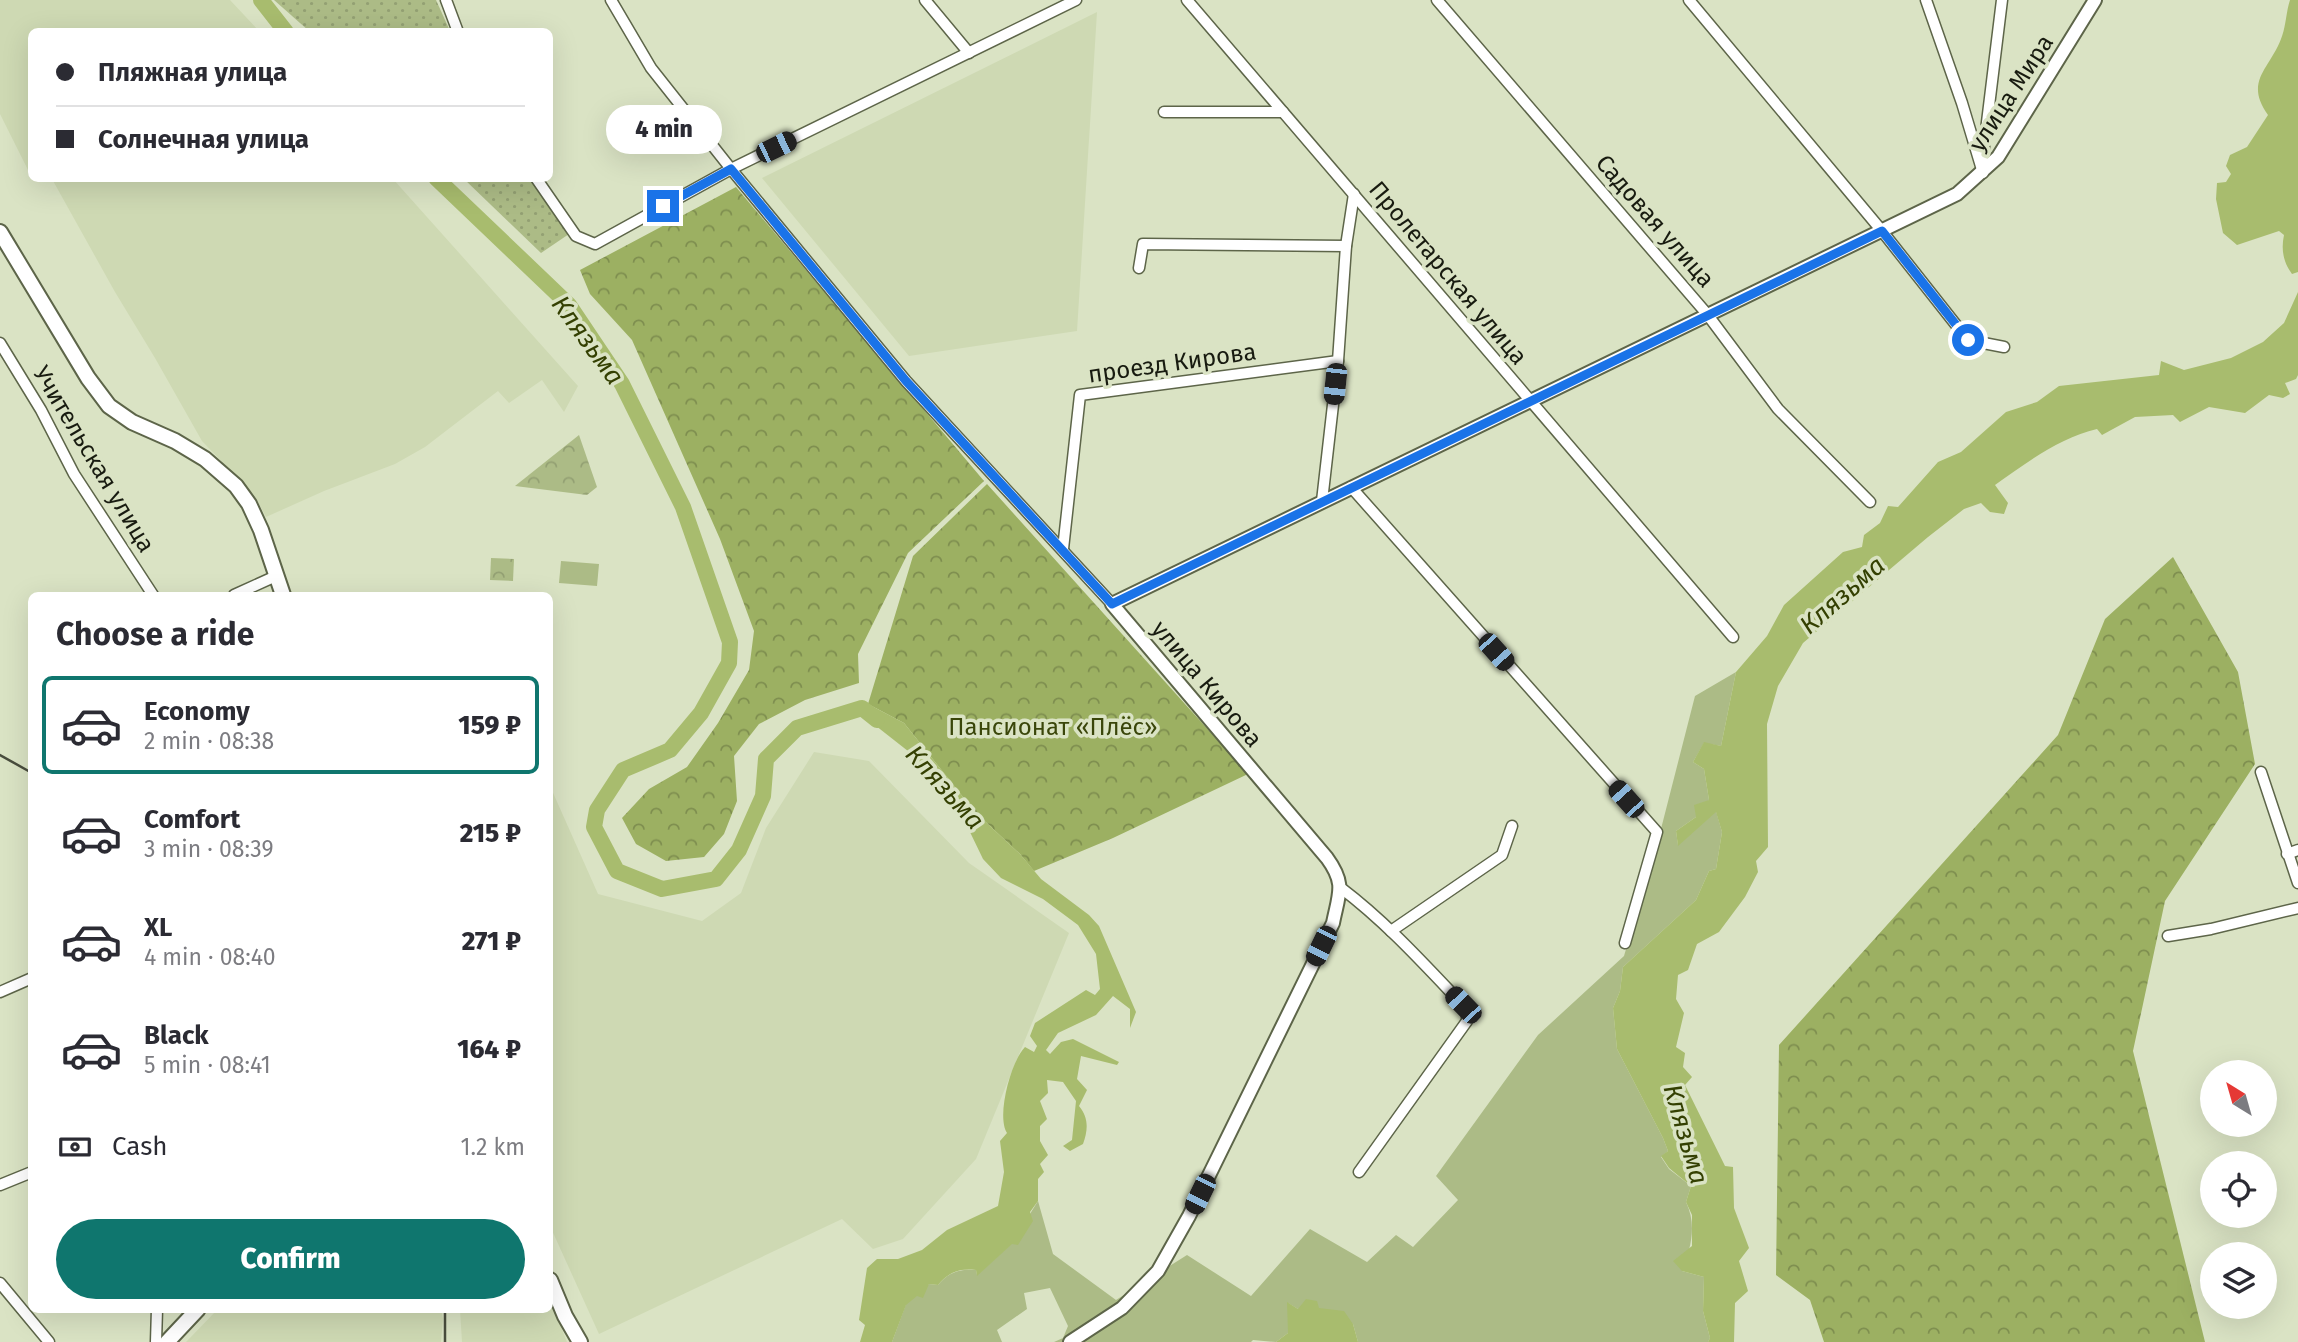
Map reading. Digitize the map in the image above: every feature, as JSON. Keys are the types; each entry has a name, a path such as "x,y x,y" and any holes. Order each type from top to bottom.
{"main road":[{"path":"0,232 88,378 109,406 132,422 175,441 205,459 236,486 250,504 282,592"},
{"path":"553,1287 580,1342"},
{"path":"167,1342 194,1313"}],"street":[{"path":"446,0 456,28"},
{"name":"улица Кирова","path":"611,0 651,68 731,169 906,381 1112,604 1327,858 1337,872 1340,888"},
{"path":"925,0 969,53"},
{"path":"539,182 576,236 595,244 731,169 1076,0"},
{"name":"Пролетарская улица","path":"1187,0 1733,636"},
{"name":"Садовая улица","path":"1437,0 1707,314 1778,409 1870,502"},
{"path":"1689,0 1882,231 1968,340 2004,346"},
{"path":"1926,0 1982,170"},
{"path":"1982,170 2003,0"},
{"name":"улица Мира","path":"1112,604 1957,194 1998,157 2095,0"},
{"path":"1164,112 1283,112"},
{"path":"1322,501 1338,361 1346,246 1354,194"},
{"path":"1139,268 1143,244 1346,246"},
{"name":"Учительская улица","path":"0,343 41,410 74,474 151,592"},
{"name":"проезд Кирова","path":"1063,549 1080,395 1338,361"},
{"path":"1351,487 1657,832 1625,943"},
{"path":"241,592 276,576"},
{"path":"2261,772 2298,883"},
{"path":"1391,930 1502,855 1512,826"},
{"path":"2287,854 2298,850"},
{"path":"1070,1342 1122,1308 1158,1271 1189,1216 1333,923 1340,888 1369,909 1391,930 1463,1005 1468,1016 1359,1172"},
{"path":"2168,936 2211,929 2298,908"},
{"path":"0,992 28,980"},
{"path":"0,1185 28,1174"},
{"path":"0,1283 50,1342"},
{"path":"156,1342 158,1313"}],"shaded area":[{"path":"0,0 230,0 256,28 28,28 28,170 0,114"},
{"path":"1097,12 1077,331 909,356 762,178"},
{"path":"54,182 396,182 578,386 564,412 542,380 509,403 498,391 425,447 395,464 266,517 254,495 202,441"},
{"path":"814,752 869,761 969,863 1069,933 976,1159 903,1239 873,1249 842,1219 599,1334 553,1233 553,793 598,894 702,921 741,893 766,828"},
{"path":"553,1307 567,1342 462,1342 460,1313 553,1313"},
{"path":"214,1313 442,1313 443,1319 441,1342 186,1342"}],"green space":[{"path":"274,0 436,0 449,28 306,28"},
{"path":"467,182 532,182 569,234 541,253"},
{"path":"736,187 984,481 908,553 858,654 859,683 805,700 759,724 734,756 737,801 724,834 704,857 666,861 636,844 622,818 649,789 687,767 718,723 749,670 754,631 720,539 632,340 590,294 580,270"},
{"path":"579,435 597,487 587,495 515,486"},
{"name":"Пансионат «Плёс»","path":"987,484 1248,774 1113,838 1034,871 1020,854 975,812 904,723 868,704 913,556"},
{"path":"2173,557 2238,672 2255,764 2165,901 2133,1051 2205,1342 1824,1342 1810,1300 1776,1275 1779,1045 2058,735 2105,619"},
{"path":"491,558 514,559 513,581 490,580"},
{"path":"561,561 599,564 597,586 559,583"},
{"path":"1736,672 1721,746 1704,743 1693,762 1704,769 1709,800 1696,817 1676,831 1678,845 1716,811 1722,832 1716,869 1709,871 1696,900 1623,967 1620,991 1613,1008 1617,1049 1663,1138 1668,1151 1661,1157 1669,1169 1691,1186 1686,1202 1692,1237 1682,1271 1704,1277 1703,1311 1710,1338 1708,1342 1358,1342 1353,1324 1298,1309 1288,1303 1288,1333 1276,1342 1054,1342 1063,1338 1068,1326 1050,1288 1024,1293 1027,1309 997,1330 1002,1342 892,1342 906,1304 929,1284 938,1285 955,1272 976,1270 977,1275 1012,1243 1038,1201 1053,1254 1116,1300 1187,1255 1251,1296 1310,1229 1367,1262 1396,1235 1413,1247 1458,1200 1436,1176 1538,1035 1624,956 1662,825 1695,696"}],"water":[{"path":"2290,0 2298,0 2298,272 2292,274 2284,255 2284,235 2279,231 2237,245 2223,233 2216,199 2217,183 2226,182 2231,174 2226,166 2230,155 2247,147 2268,115 2261,103 2258,84 2281,39"},
{"path":"2298,292 2298,375 2296,379 2285,383 2290,394 2283,398 2269,395 2245,413 2209,407 2180,422 2173,415 2135,417 2102,435 2097,429 2070,438 2044,452 1995,485 2008,503 2004,514 1990,512 1981,503 1964,509 1803,643 1778,686 1767,724 1768,847 1756,861 1758,872 1745,897 1719,932 1697,944 1688,970 1678,975 1676,999 1684,1013 1676,1047 1685,1053 1683,1067 1692,1077 1685,1085 1725,1166 1733,1167 1734,1208 1749,1248 1739,1261 1748,1291 1735,1303 1734,1342 1708,1342 1710,1338 1703,1311 1704,1277 1682,1271 1673,1261 1692,1246 1692,1215 1686,1202 1691,1186 1669,1168 1661,1156 1668,1151 1663,1138 1617,1049 1613,1008 1620,991 1623,967 1696,900 1709,871 1716,869 1722,832 1716,812 1678,846 1676,831 1696,817 1694,805 1709,800 1704,769 1693,762 1704,742 1721,746 1736,672 1767,636 1784,605 1843,552 1862,547 1864,535 1880,523 1888,506 1898,507 1938,462 1961,452 2006,412 2037,402 2059,386 2159,375 2161,361 2184,370 2231,358 2263,342 2284,323"},
{"path":"868,704 904,723 975,812 1020,854 1041,879 1089,915 1099,926 1136,1012 1130,1028 1130,1009 1113,996 1096,1015 1058,1033 1046,1050 1050,1054 1061,1042 1073,1039 1119,1062 1117,1065 1081,1056 1077,1079 1087,1090 1079,1106 1087,1124 1083,1144 1070,1151 1063,1146 1072,1140 1076,1101 1063,1082 1047,1080 1048,1093 1040,1101 1047,1119 1040,1126 1040,1141 1048,1155 1040,1164 1044,1172 1038,1179 1038,1201 1030,1212 1033,1221 1018,1245 1012,1244 977,1276 976,1270 959,1270 938,1285 929,1284 923,1298 917,1296 906,1305 892,1342 860,1342 865,1325 859,1320 867,1268 877,1259 898,1259 922,1250 947,1230 998,1206 1004,1172 1000,1141 1007,1133 1004,1125 1004,1102 1015,1064 1025,1047 1034,1052 1037,1046 1030,1036 1035,1023 1086,990 1095,995 1100,989 1096,954 1078,925 1043,899 1001,878 983,859 969,830 913,755 857,711"},
{"path":"1306,1299 1317,1301 1319,1308 1344,1311 1353,1324 1358,1342 1276,1342 1288,1333 1287,1302 1298,1309"}],"waterway":[{"name":"Клязьма","path":"261,0 283,28"},
{"name":"Клязьма","path":"440,182 569,305 622,384 683,507 730,642 729,663 701,713 670,750 623,770 597,810 594,827 617,871 662,889 716,879 739,850 763,796 766,759 797,728 862,708 877,720"}],"railway":[{"path":"0,755 28,771"},
{"path":"445,1313 445,1342"}],"route":[{"path":"663,206 731,169 906,381 1112,604 1882,231 1968,340"}]}
